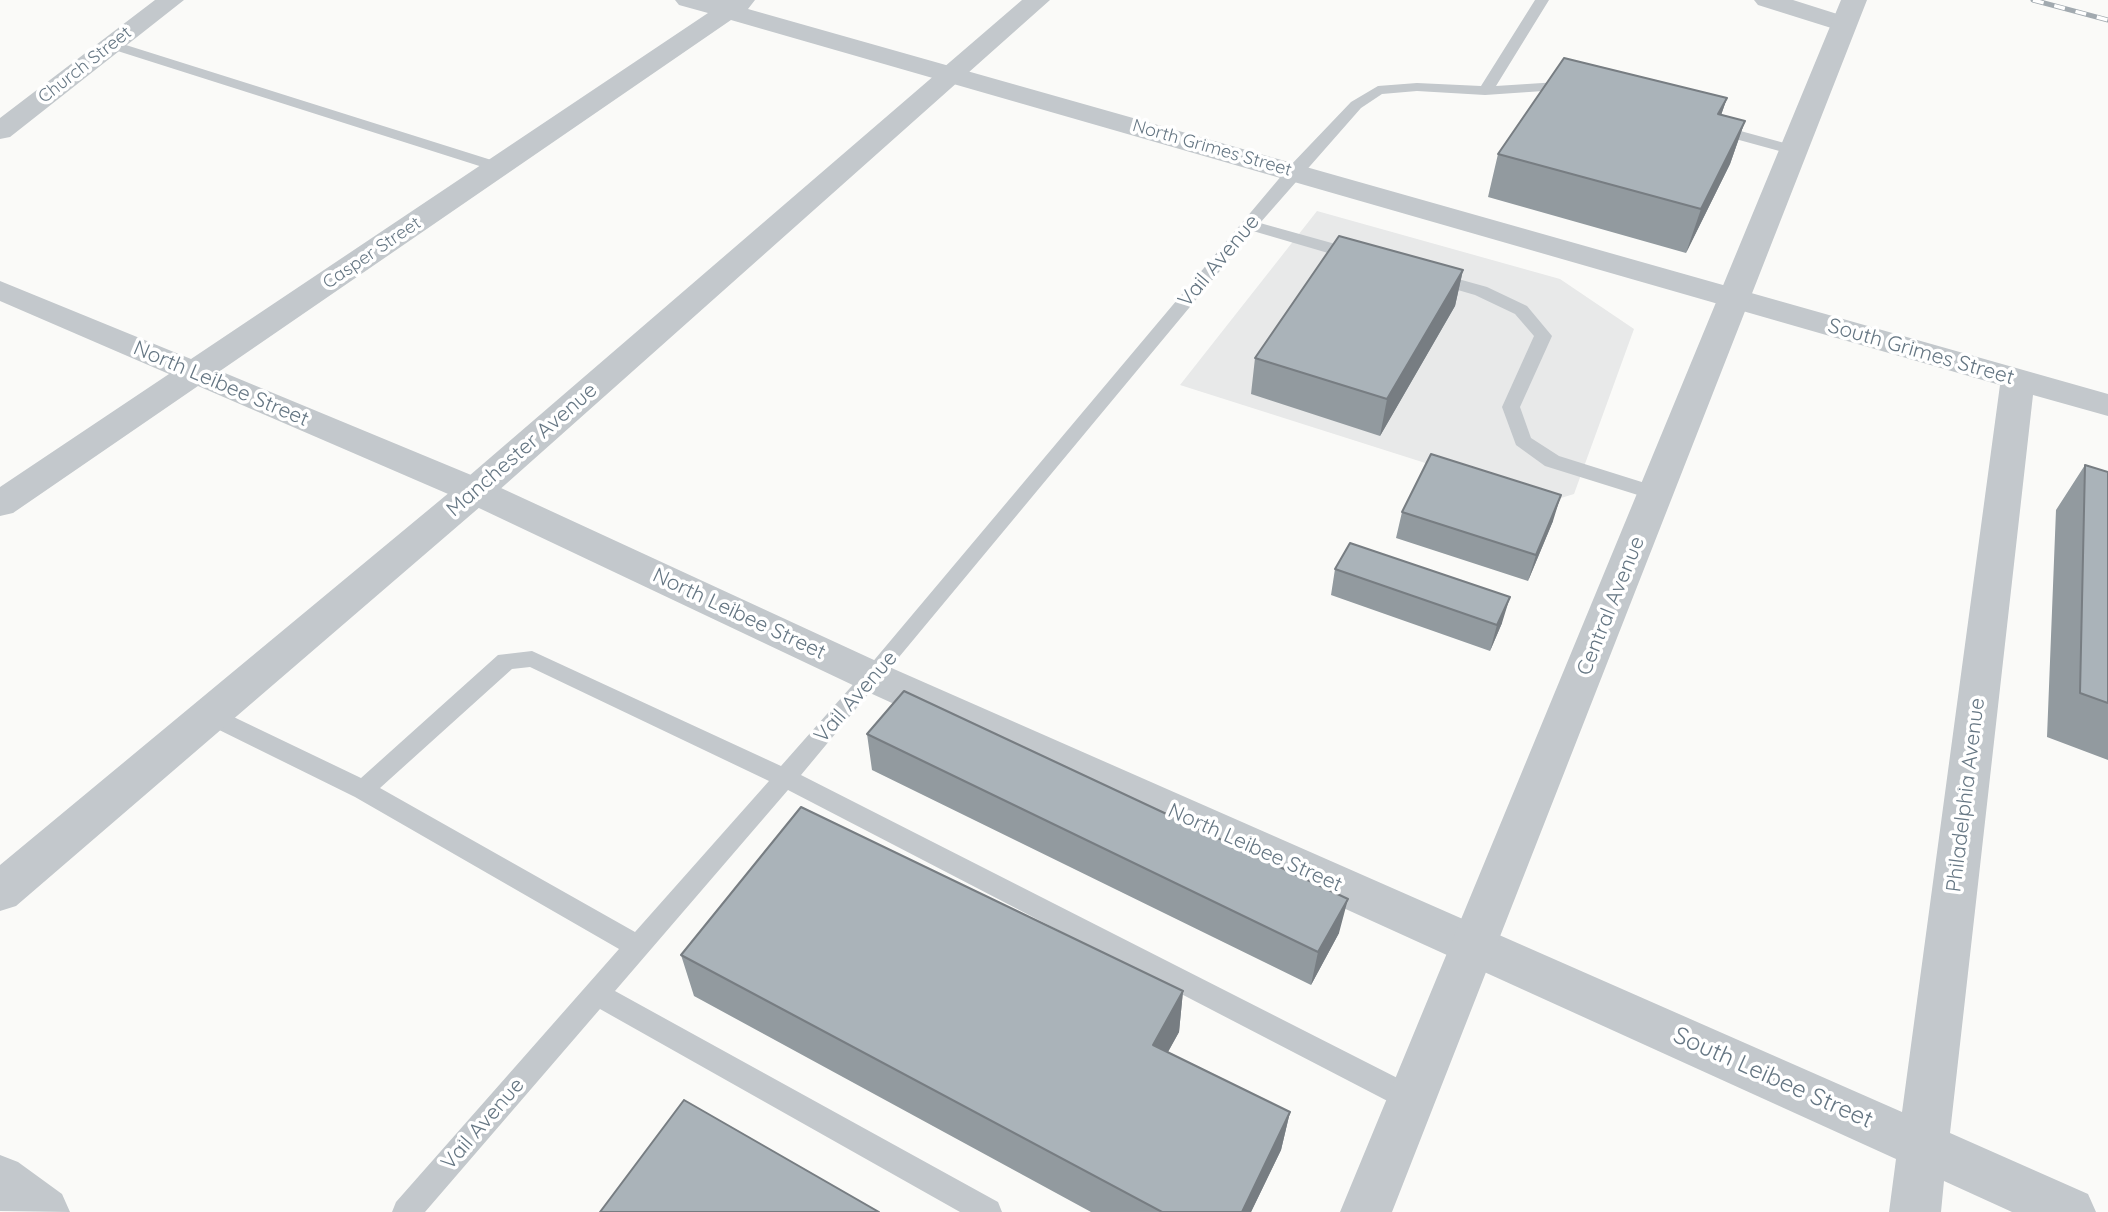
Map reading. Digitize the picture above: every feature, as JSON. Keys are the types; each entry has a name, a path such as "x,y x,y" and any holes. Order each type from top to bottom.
{"street":[{"name":"Church Street","path":"0,131 110,44 171,0"},
{"name":"North Grimes Street","path":"688,0 736,6 951,75 1294,171 1734,300"},
{"name":"Manchester Avenue","path":"0,892 475,491 1037,0"},
{"path":"1767,0 1849,12"},
{"name":"Casper Street","path":"0,505 736,6"},
{"name":"Central Avenue","path":"1366,1212 1849,12"},
{"name":"North Leibee Street","path":"0,290 475,491 873,677 1475,945"},
{"name":"South Grimes Street","path":"1734,300 2108,405"},
{"name":"Philadelphia Avenue","path":"1914,1212 2018,379"},
{"name":"South Leibee Street","path":"1475,945 2070,1212"},
{"path":"0,1180 44,1212"}],"lane":[{"path":"1485,92 1542,0"},
{"path":"110,44 498,167"},
{"name":"Vail Avenue","path":"406,1212 873,677 1294,171 1356,105 1378,90 1417,87 1485,92 1559,86 1585,93"},
{"path":"1705,126 1794,150"},
{"path":"1249,225 1378,262"},
{"path":"1417,273 1481,291 1521,310 1543,336 1511,407 1523,440 1552,461 1657,494"},
{"path":"363,790 506,661 532,659 785,778 1411,1099"},
{"path":"209,715 363,790 638,947"},
{"path":"597,994 988,1212"}],"shaded area":[{"path":"1317,211 1560,279 1634,329 1574,494 1548,502 1180,385"}],"building":[{"path":"1564,58 1727,98 1718,114 1745,121 1701,209 1498,154"},
{"path":"1339,236 1463,270 1387,399 1255,358"},
{"path":"1431,454 1561,495 1536,555 1402,512"},
{"path":"2085,465 2108,472 2108,703 2080,693"},
{"path":"1350,543 1510,597 1497,625 1335,569"},
{"path":"904,691 1348,899 1318,952 867,734"},
{"path":"801,807 1183,991 1153,1045 1290,1112 1242,1212 1162,1212 681,955"},
{"path":"684,1100 879,1212 600,1212"}],"railway":[{"path":"2033,0 2108,20"}]}
